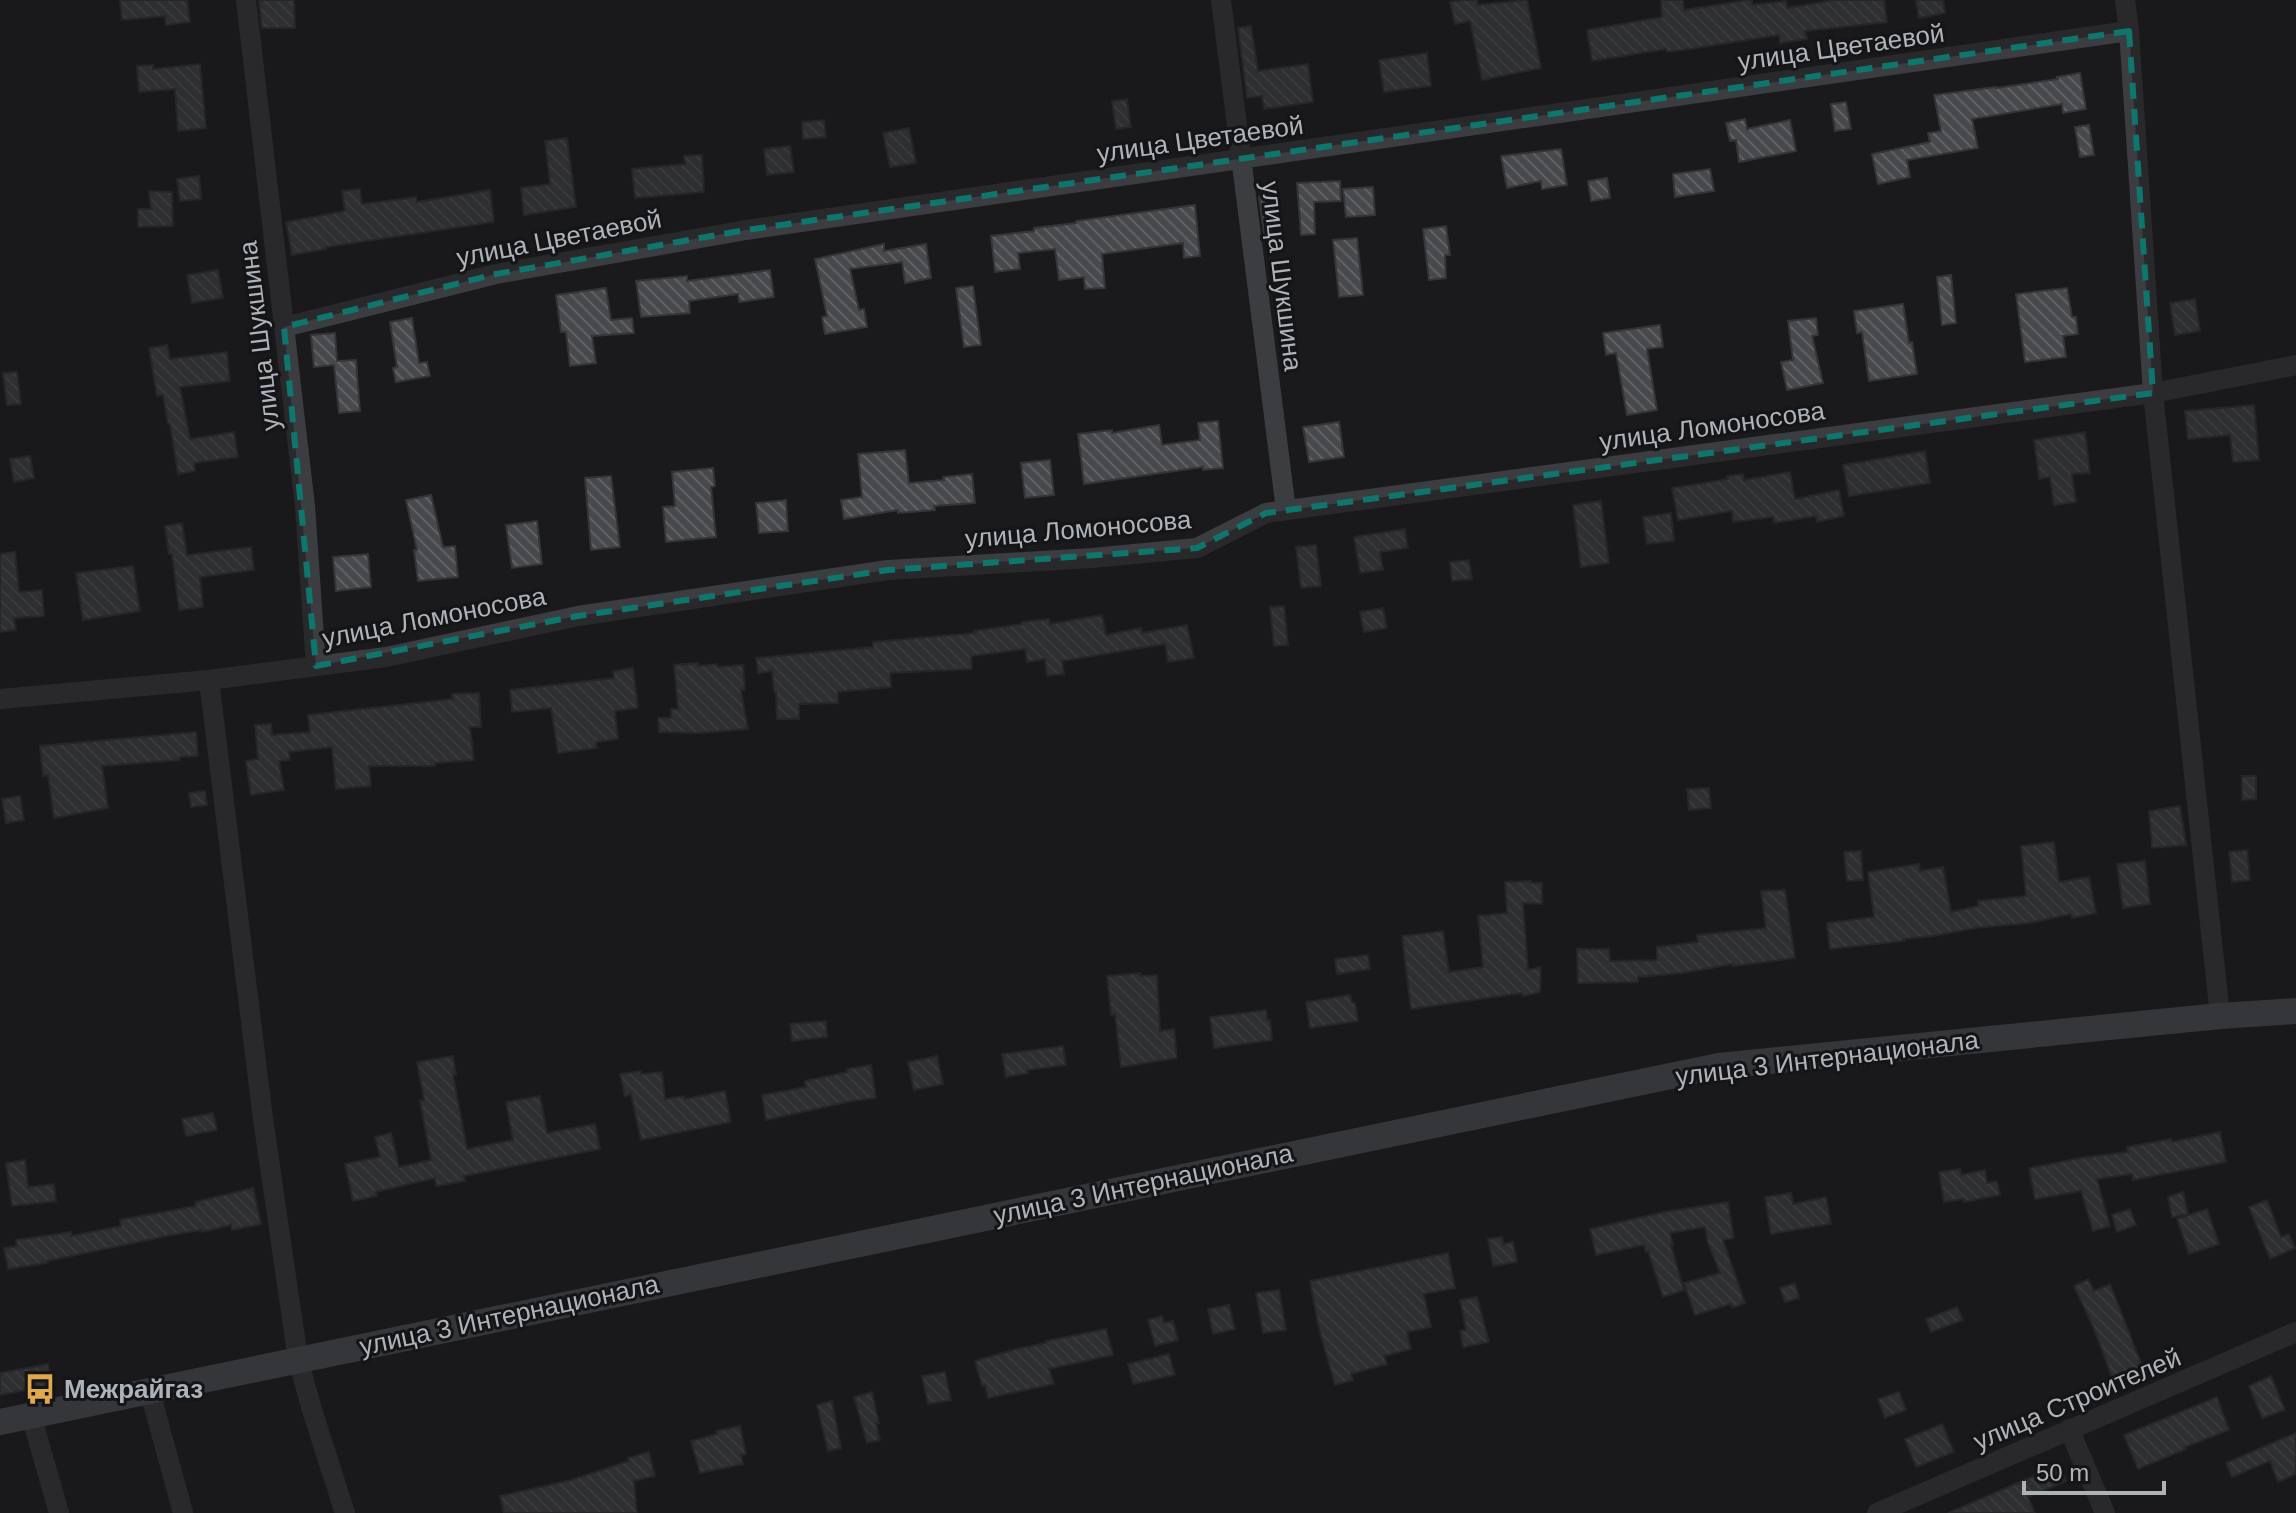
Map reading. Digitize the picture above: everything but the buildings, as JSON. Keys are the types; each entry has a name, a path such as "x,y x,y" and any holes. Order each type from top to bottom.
{"main road":[{"name":"улица 3 Интернационала","path":"0,1422 1719,1066 2296,1011"}],"street":[{"name":"улица Шукшина","path":"246,0 305,506 316,666"},
{"name":"улица Шукшина","path":"1221,0 1286,510"},
{"path":"2125,0 2153,393 2220,1016"},
{"name":"улица Цветаевой","path":"284,327 496,274 746,230 2129,31"},
{"name":"улица Ломоносова","path":"0,699 209,680 386,657 578,616 888,570 1092,558 1197,548 1266,513 2153,393 2296,365"},
{"path":"209,680 263,1119 298,1359 345,1513"},
{"name":"улица Строителей","path":"1877,1513 2296,1332"},
{"path":"150,1392 183,1513"},
{"path":"31,1415 59,1513"},
{"path":"2069,1429 2105,1513"}],"highlighted area":[{"path":"2129,31 2153,393 1266,513 1197,548 888,570 578,616 316,666 284,327 496,274 746,230"}],"place":[{"name":"Межрайгаз","path":"40,1389"}]}
